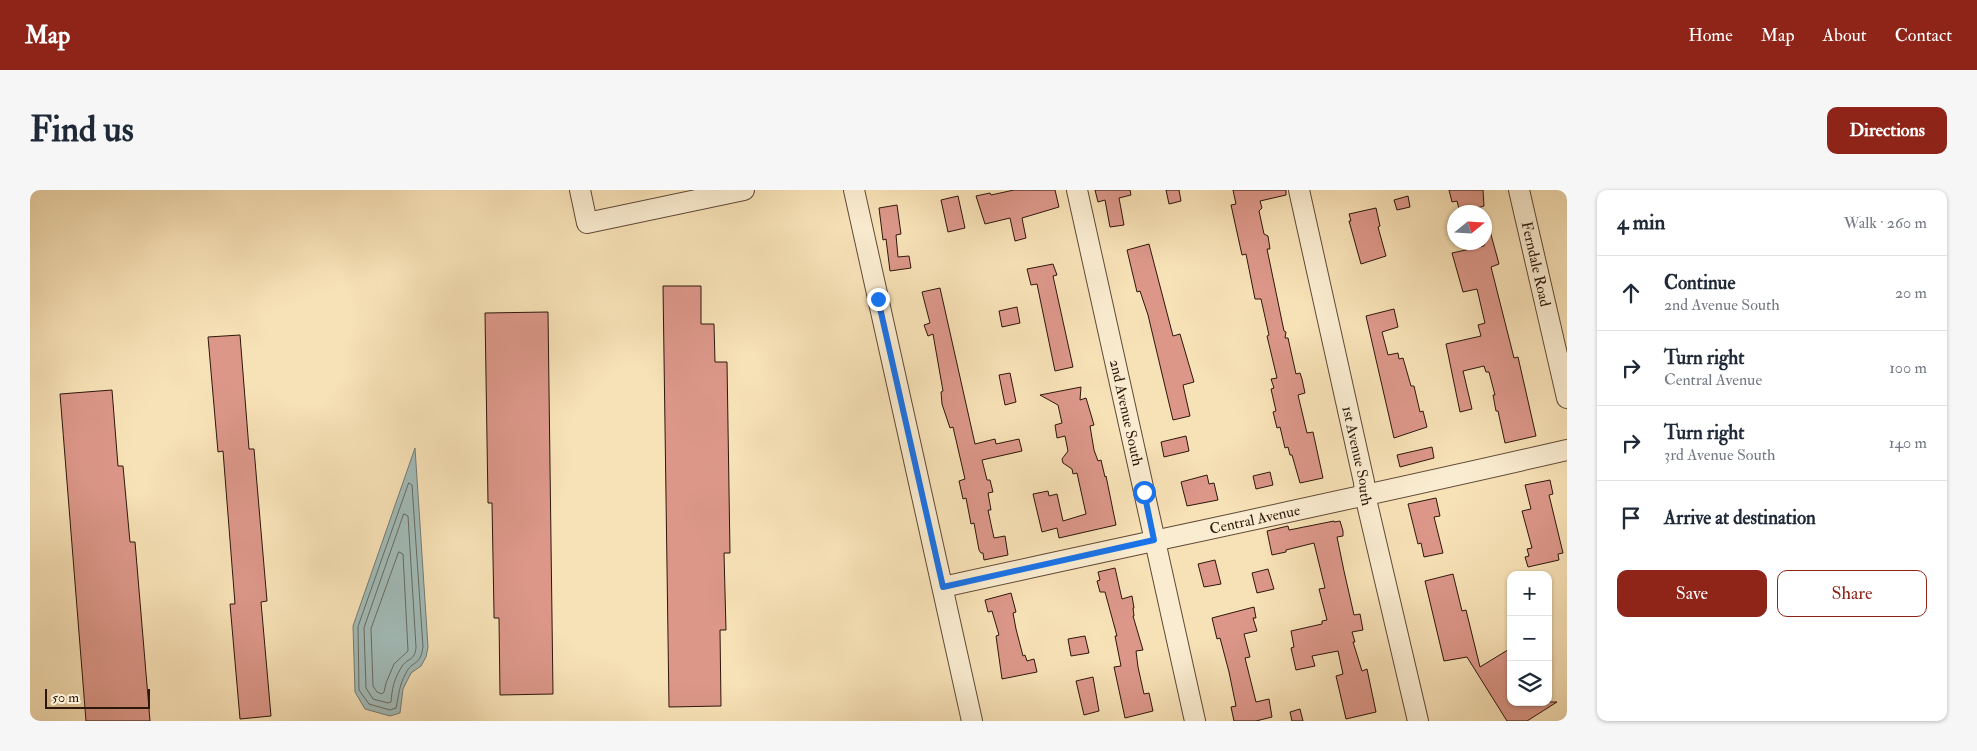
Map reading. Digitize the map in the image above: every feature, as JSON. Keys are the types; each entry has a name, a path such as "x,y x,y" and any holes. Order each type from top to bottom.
{"street":[{"path":"580,190 587,223 744,190"},
{"path":"854,190 972,721"},
{"name":"2nd Avenue South","path":"1077,190 1194,721"},
{"name":"1st Avenue South","path":"1299,190 1364,482 1365,495 1418,721"},
{"name":"Ferndale Road","path":"1519,190 1567,398"},
{"name":"Central Avenue","path":"943,587 1567,450"}],"water":[{"path":"415,448 428,647 426,657 421,666 411,673 403,689 400,713 390,716 365,709 355,692 353,626"}],"building":[{"path":"1014,190 1055,190 1059,207 1022,218 1026,238 1015,241 1010,218 985,224 976,196"},
{"path":"1095,190 1130,190 1131,195 1119,198 1124,225 1110,227 1105,200 1098,202"},
{"path":"1166,190 1179,190 1181,201 1169,204"},
{"path":"1233,190 1286,190 1286,195 1260,201 1262,208 1259,211 1264,234 1268,236 1270,249 1267,249 1284,331 1286,332 1285,338 1288,338 1296,374 1300,373 1302,379 1305,393 1298,395 1307,433 1313,432 1323,478 1300,483 1292,455 1290,455 1288,447 1285,448 1280,427 1277,428 1273,412 1276,411 1271,389 1274,388 1271,379 1277,378 1261,299 1255,299 1246,254 1242,255 1231,205 1236,204"},
{"path":"1449,190 1483,190 1484,205 1458,205 1457,201 1452,202"},
{"path":"958,196 965,228 948,232 941,200"},
{"path":"1408,196 1410,207 1397,210 1394,200"},
{"path":"897,205 901,234 896,235 898,257 909,256 911,268 890,271 886,239 883,240 879,208"},
{"path":"1376,208 1380,226 1378,227 1386,256 1361,264 1349,221 1351,221 1349,214"},
{"path":"1492,238 1499,264 1491,267 1514,358 1518,357 1536,436 1505,443 1498,411 1496,411 1493,395 1495,395 1489,372 1486,372 1484,366 1463,371 1472,409 1460,412 1446,344 1481,336 1478,325 1485,323 1477,289 1463,292 1452,253 1466,250 1492,250"},
{"path":"1149,244 1173,336 1180,334 1194,382 1183,385 1190,416 1173,420 1148,315 1140,291 1137,292 1127,250"},
{"path":"1053,264 1057,275 1053,276 1073,367 1055,371 1037,284 1031,285 1027,269"},
{"path":"663,286 701,286 701,324 714,324 715,362 727,362 730,553 724,553 726,630 720,630 721,706 669,707"},
{"path":"940,288 975,444 995,439 996,444 1019,439 1022,451 982,460 987,480 990,480 993,492 988,493 991,510 988,510 994,538 1005,536 1008,555 984,560 983,553 979,550 974,523 971,524 966,498 963,499 959,481 965,479 953,427 950,428 942,404 941,392 943,391 933,334 928,336 924,325 930,323 922,292"},
{"path":"1017,307 1020,323 1002,327 999,311"},
{"path":"1394,309 1398,327 1382,332 1388,355 1398,353 1399,359 1403,358 1411,386 1414,386 1420,412 1423,411 1427,427 1394,438 1366,316"},
{"path":"548,312 553,694 500,695 499,618 494,618 492,503 488,503 485,313"},
{"path":"240,335 249,449 254,449 267,601 261,602 271,716 240,719 230,604 235,604 223,451 218,452 208,337"},
{"path":"1010,373 1016,402 1005,405 999,375"},
{"path":"1081,387 1080,400 1086,398 1092,418 1094,425 1090,426 1094,450 1098,461 1101,460 1106,476 1116,525 1059,538 1057,528 1042,532 1033,494 1048,491 1049,496 1057,494 1063,521 1086,514 1077,473 1073,474 1072,469 1063,463 1062,459 1068,451 1065,436 1057,438 1055,425 1062,423 1058,405 1040,395"},
{"path":"112,390 118,466 123,466 130,542 135,542 150,721 86,721 60,394"},
{"path":"1186,436 1189,451 1164,457 1161,442"},
{"path":"1432,447 1434,458 1400,467 1397,455"},
{"path":"1270,472 1273,485 1256,489 1253,476"},
{"path":"1207,475 1209,484 1214,483 1218,500 1187,506 1181,482"},
{"path":"1550,480 1553,494 1549,495 1563,553 1558,554 1559,560 1528,567 1525,557 1529,556 1527,549 1532,548 1522,511 1531,509 1525,485"},
{"path":"1436,498 1440,516 1434,517 1443,553 1424,557 1421,543 1418,544 1408,504"},
{"path":"1340,521 1343,531 1343,536 1337,537 1354,615 1360,614 1363,630 1352,632 1355,642 1353,642 1362,671 1367,669 1376,712 1346,719 1336,676 1343,674 1338,651 1312,656 1315,666 1296,670 1291,648 1294,647 1291,631 1322,624 1322,621 1327,620 1319,589 1325,588 1314,543 1272,555 1267,531 1288,526 1289,530"},
{"path":"1215,560 1221,584 1204,587 1198,564"},
{"path":"1115,568 1122,599 1132,596 1133,616 1143,650 1136,651 1138,667 1144,694 1149,693 1153,711 1125,718 1114,667 1121,666 1115,636 1117,636 1105,592 1100,592 1097,581 1100,580 1098,572"},
{"path":"1268,569 1274,589 1257,593 1252,573"},
{"path":"1453,574 1462,611 1466,610 1480,667 1507,650 1507,706 1551,706 1527,721 1507,721 1467,657 1444,661 1425,581"},
{"path":"1011,593 1016,612 1013,613 1016,629 1023,656 1025,655 1027,661 1034,659 1037,672 1002,679 996,636 999,635 992,611 988,612 985,600"},
{"path":"1254,607 1256,618 1253,618 1257,631 1244,634 1250,657 1245,658 1256,702 1269,699 1272,717 1256,721 1234,721 1231,707 1236,706 1229,672 1220,638 1217,639 1212,618"},
{"path":"1085,636 1089,653 1071,656 1068,639"},
{"path":"1093,677 1099,711 1084,715 1076,681"},
{"path":"1300,709 1303,721 1292,721 1290,712"}],"route":[{"path":"878,299 943,587 1154,540 1144,492"}]}
